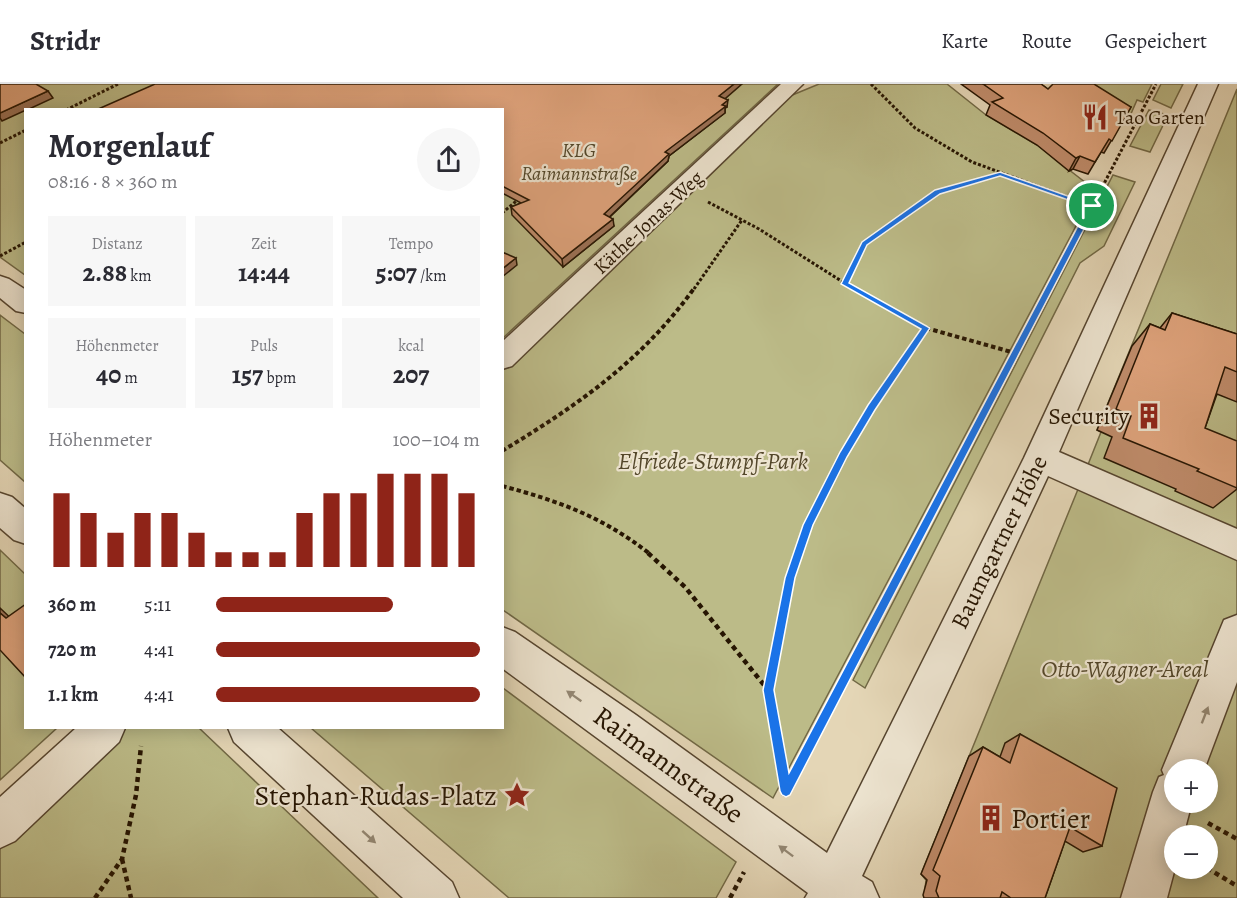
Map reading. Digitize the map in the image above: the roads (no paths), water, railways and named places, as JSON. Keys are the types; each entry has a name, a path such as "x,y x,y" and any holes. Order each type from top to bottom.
{"street":[{"name":"Käthe-Jonas-Weg","path":"504,357 793,84"},
{"name":"Baumgartner Höhe","path":"839,894 1209,84"},
{"path":"0,285 24,303"},
{"path":"1040,458 1237,546"},
{"path":"0,507 24,528"},
{"path":"1187,759 1237,632"},
{"name":"Raimannstraße","path":"504,646 622,729 839,894"},
{"path":"249,729 436,898"},
{"path":"0,826 123,734"},
{"path":"1144,898 1168,813"}],"place":[{"name":"Tao Garten","path":"1095,117"},
{"name":"Security","path":"1149,416"},
{"name":"Stephan-Rudas-Platz","path":"517,795"},
{"name":"Portier","path":"991,818"}],"park label":[{"name":"KLG Raimannstraße","path":"579,162"},
{"name":"Elfriede-Stumpf-Park","path":"713,461"},
{"name":"Otto-Wagner-Areal","path":"1125,669"}]}
